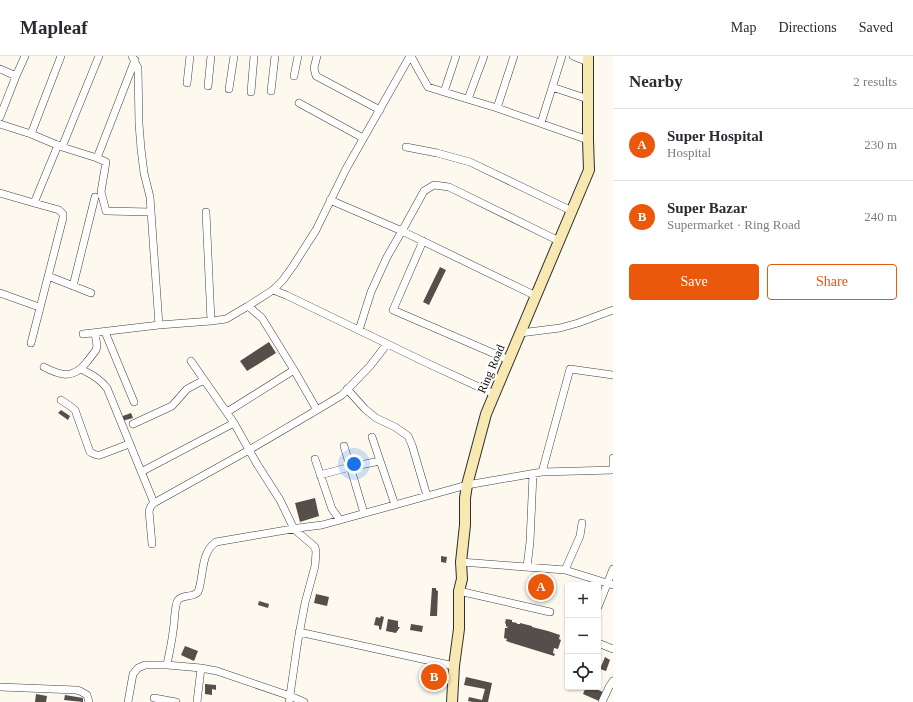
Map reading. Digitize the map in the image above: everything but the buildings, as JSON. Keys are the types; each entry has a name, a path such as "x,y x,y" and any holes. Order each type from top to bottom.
{"main road":[{"name":"Ring Road","path":"452,702 454,666 459,629 459,591 462,580 461,562 467,485 486,414 589,170 588,59"}],"street":[{"path":"0,117 16,76 26,56"},
{"path":"31,134 61,56"},
{"path":"34,204 99,56"},
{"path":"187,83 190,56"},
{"path":"208,86 211,56"},
{"path":"229,89 234,56"},
{"path":"251,92 254,56"},
{"path":"271,91 275,56"},
{"path":"294,76 298,56"},
{"path":"317,56 314,68 316,76 380,110"},
{"path":"83,334 159,324 211,322 226,318 274,290 283,280 313,235 346,169 411,56"},
{"path":"411,56 428,87 497,108 588,140"},
{"path":"444,92 456,56"},
{"path":"468,99 484,56"},
{"path":"497,108 514,56"},
{"path":"541,123 562,56"},
{"path":"573,56 588,59"},
{"path":"97,158 133,58"},
{"path":"133,58 138,68 141,149 144,173 150,197 159,324"},
{"path":"0,69 16,76"},
{"path":"552,87 588,99"},
{"path":"299,103 364,138"},
{"path":"0,124 106,162 101,192 106,211 151,212"},
{"path":"406,147 437,153 470,162 572,211"},
{"path":"359,330 371,292 387,257 424,191 434,186 449,187 559,241"},
{"path":"0,193 34,204 56,209 63,214 31,343"},
{"path":"73,286 95,197"},
{"path":"330,200 402,231 536,296"},
{"path":"206,212 211,322"},
{"path":"423,241 393,310 509,360"},
{"path":"48,276 91,293"},
{"path":"274,290 494,394"},
{"path":"0,293 39,307"},
{"path":"248,306 262,318 317,410"},
{"path":"520,333 560,328 613,311"},
{"path":"105,332 134,402"},
{"path":"44,367 64,375 81,369 96,350 95,333"},
{"path":"152,544 149,511 154,503 249,450 342,395 370,366 387,344"},
{"path":"191,361 234,423 280,500 294,529 314,547 316,552 315,566 299,632 290,699"},
{"path":"81,369 98,378 107,388 154,503"},
{"path":"542,472 570,369 613,375"},
{"path":"227,412 294,370"},
{"path":"133,424 172,406 187,389 204,380"},
{"path":"347,389 370,414 395,427 408,436 427,496"},
{"path":"60,400 75,410 90,452 96,456 130,444"},
{"path":"141,472 234,423"},
{"path":"372,437 395,505"},
{"path":"344,446 364,513"},
{"path":"167,665 174,630 177,603 179,599 196,595 198,592 206,555 209,549 216,542 322,525 467,485 542,472 613,470 613,458"},
{"path":"315,459 332,509 340,520"},
{"path":"320,475 380,461"},
{"path":"527,567 531,538 533,474"},
{"path":"565,570 580,536 582,523"},
{"path":"461,562 565,570 610,585"},
{"path":"601,602 610,585 613,568"},
{"path":"459,591 550,612"},
{"path":"299,632 454,666"},
{"path":"601,644 613,649"},
{"path":"128,702 133,674 138,668 145,665 167,665 217,671 290,699 304,702"},
{"path":"197,702 201,668"},
{"path":"602,702 613,681"},
{"path":"0,687 76,690 87,695 89,702"},
{"path":"154,698 176,702"}],"place":[{"name":"Super Hospital","path":"541,587"},
{"name":"Super Bazar","path":"434,677"}]}
